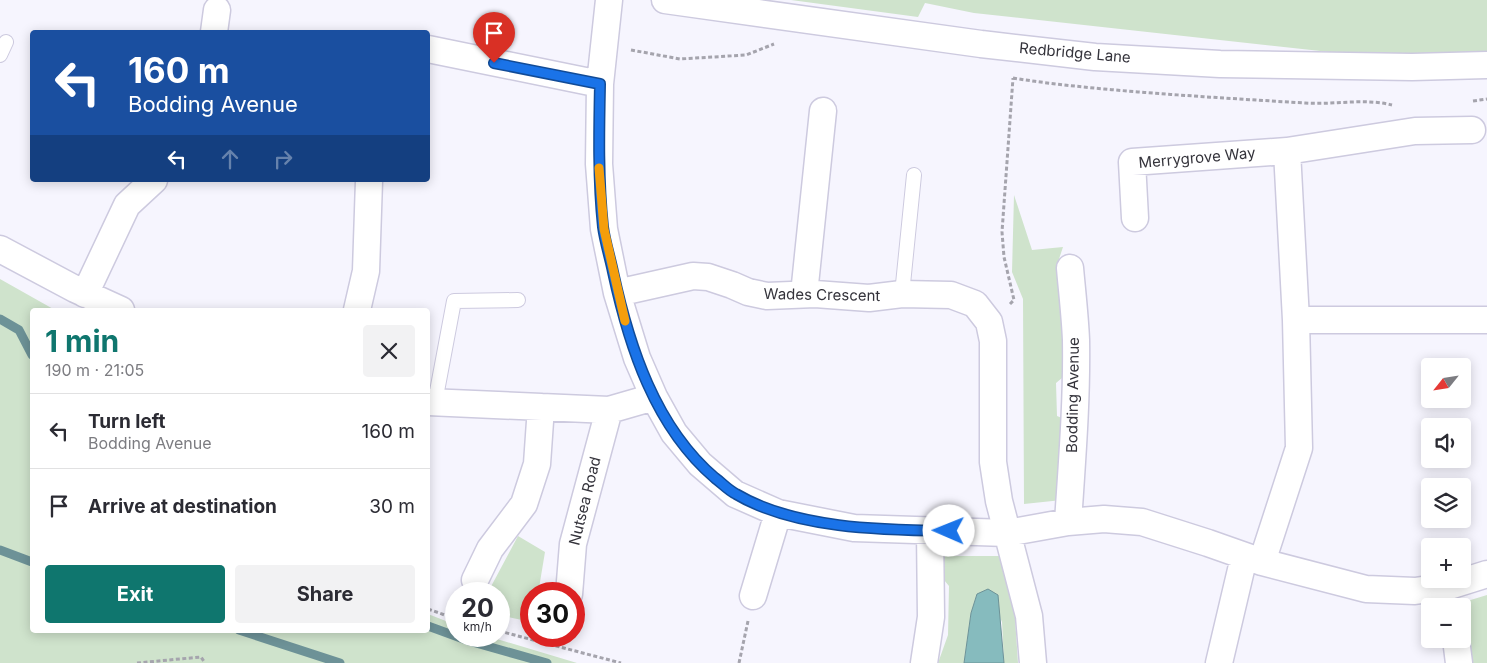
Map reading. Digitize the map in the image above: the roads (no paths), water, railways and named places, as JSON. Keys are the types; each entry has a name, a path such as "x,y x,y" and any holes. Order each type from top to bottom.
{"street":[{"path":"609,0 600,84 599,164 604,229 617,293 637,358 654,397 674,434 700,464 735,494 778,513 854,528 1007,533 1068,522 1104,519 1142,522 1253,559 1366,589 1415,591 1451,596 1487,574"},
{"name":"Redbridge Lane","path":"665,0 981,44 1095,57 1230,64 1412,67 1487,66"},
{"path":"430,49 600,84"},
{"path":"804,294 824,111"},
{"name":"Merrygrove Way","path":"1136,218 1132,162 1287,151 1415,131 1472,130"},
{"path":"1219,663 1253,559 1299,448 1296,320 1287,151"},
{"path":"85,294 128,205 152,182"},
{"path":"357,308 366,271 369,182"},
{"path":"0,249 85,294 116,308"},
{"name":"Bodding Avenue","path":"1068,522 1075,418 1076,357 1070,268"},
{"name":"Wades Crescent","path":"617,293 693,276 708,277 748,292 767,296 804,294 869,298 902,294 951,295 975,304 989,322 993,340 993,462 999,501 1007,533"},
{"path":"1296,320 1487,320"},
{"path":"431,402 609,410 654,397"},
{"path":"475,580 490,549 524,504 537,464 541,407"},
{"name":"Nutsea Road","path":"570,582 573,544 609,410"},
{"path":"753,596 778,513"},
{"path":"924,663 931,617 930,531"},
{"path":"1007,533 1030,616 1033,663"},
{"path":"1457,648 1459,663"}],"lane":[{"path":"902,294 914,174"},
{"path":"431,402 454,301 518,300"}],"water":[{"path":"988,589 998,595 1004,663 964,663 971,613 977,594"}],"waterway":[{"path":"0,319 19,330 30,351"},
{"path":"0,550 30,561"},
{"path":"430,627 469,641 547,663"},
{"path":"248,633 340,663"}]}
